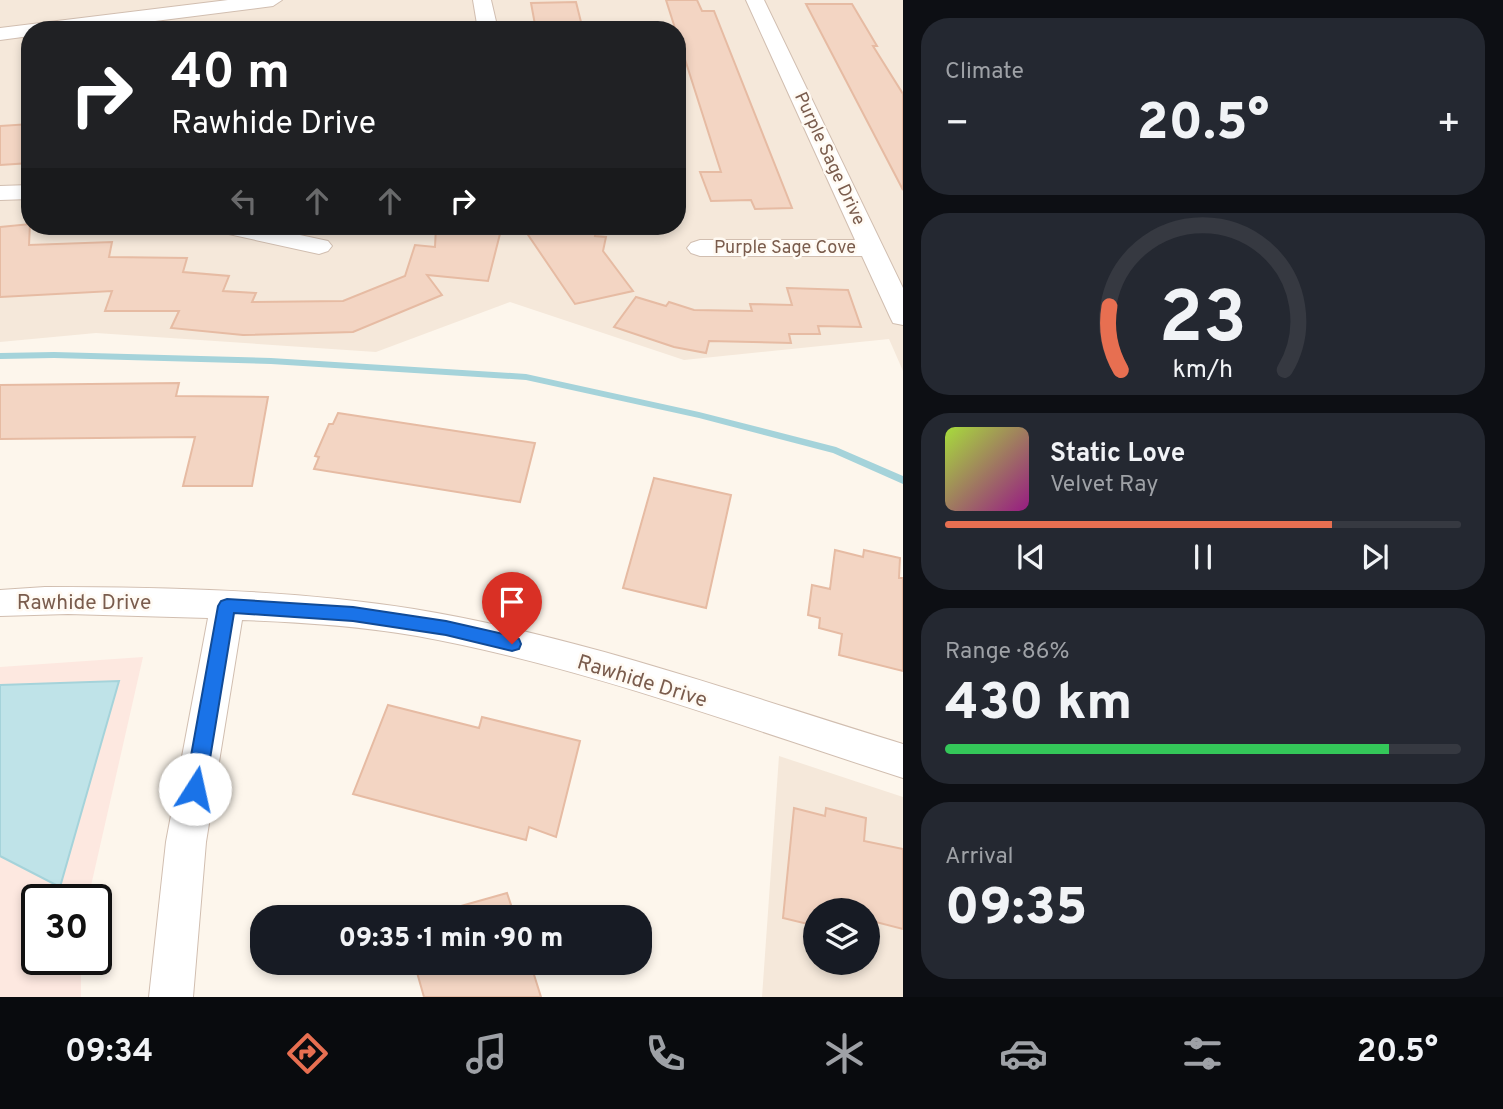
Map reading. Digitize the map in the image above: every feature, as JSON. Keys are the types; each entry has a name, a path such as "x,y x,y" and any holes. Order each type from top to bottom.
{"street":[{"path":"183,21 273,0"},
{"path":"482,0 486,21"},
{"name":"Purple Sage Drive","path":"755,0 903,317"},
{"path":"0,34 21,31"},
{"path":"0,192 21,192"},
{"path":"267,235 319,246"},
{"name":"Purple Sage Cove","path":"700,248 871,248"},
{"name":"Rawhide Drive","path":"0,603 46,599 227,606 353,614 446,628 534,649 903,761"},
{"path":"171,997 186,842 227,606"}],"shaded area":[{"path":"0,0 903,0 903,371 889,339 684,360 510,302 376,352 96,333 0,342"},
{"path":"143,657 91,884 21,884 21,975 81,975 81,997 0,997 0,667"},
{"path":"779,756 903,797 903,997 762,997"}],"water":[{"path":"119,681 61,884 54,884 0,856 0,685"}],"building":[{"path":"666,0 697,0 702,11 714,11 792,208 755,209 751,200 711,201 700,172 721,172 686,63 686,21 673,21"},
{"path":"576,2 581,21 534,21 531,3"},
{"path":"806,4 852,4 877,46 873,46 903,94 903,190"},
{"path":"21,125 21,164 0,165 0,126"},
{"path":"21,225 21,235 29,235 29,245 112,242 109,257 187,258 183,272 229,276 223,291 256,293 252,302 343,301 405,276 415,245 435,247 436,235 500,235 488,281 427,275 442,295 353,332 243,335 171,328 179,311 105,311 112,291 0,297 0,227"},
{"path":"528,235 606,237 603,251 633,291 575,304"},
{"path":"787,288 848,290 861,327 818,326 820,334 789,334 791,343 709,341 706,353 674,347 614,327 636,297 666,306 669,302 694,310 752,311 750,304 792,305"},
{"path":"179,383 176,396 268,397 252,486 183,486 195,437 0,439 0,385"},
{"path":"338,413 535,443 520,502 314,469 319,457 315,456 329,424 333,424"},
{"path":"654,478 731,495 706,608 623,588"},
{"path":"835,550 863,557 864,550 900,558 899,578 903,578 903,671 839,655 842,634 819,628 820,618 808,615 812,585 830,589"},
{"path":"388,705 479,728 482,717 580,741 556,837 529,827 526,840 353,794"},
{"path":"794,808 825,816 826,808 866,818 864,841 903,849 903,929 880,923 880,898 803,898 803,923 783,918"},
{"path":"507,893 511,905 464,905"},
{"path":"418,975 534,975 541,997 424,997"}],"waterway":[{"path":"0,356 271,361 526,377 699,415 836,450 903,480"}],"route":[{"path":"195,789 227,606 353,614 446,628 512,644"}]}
